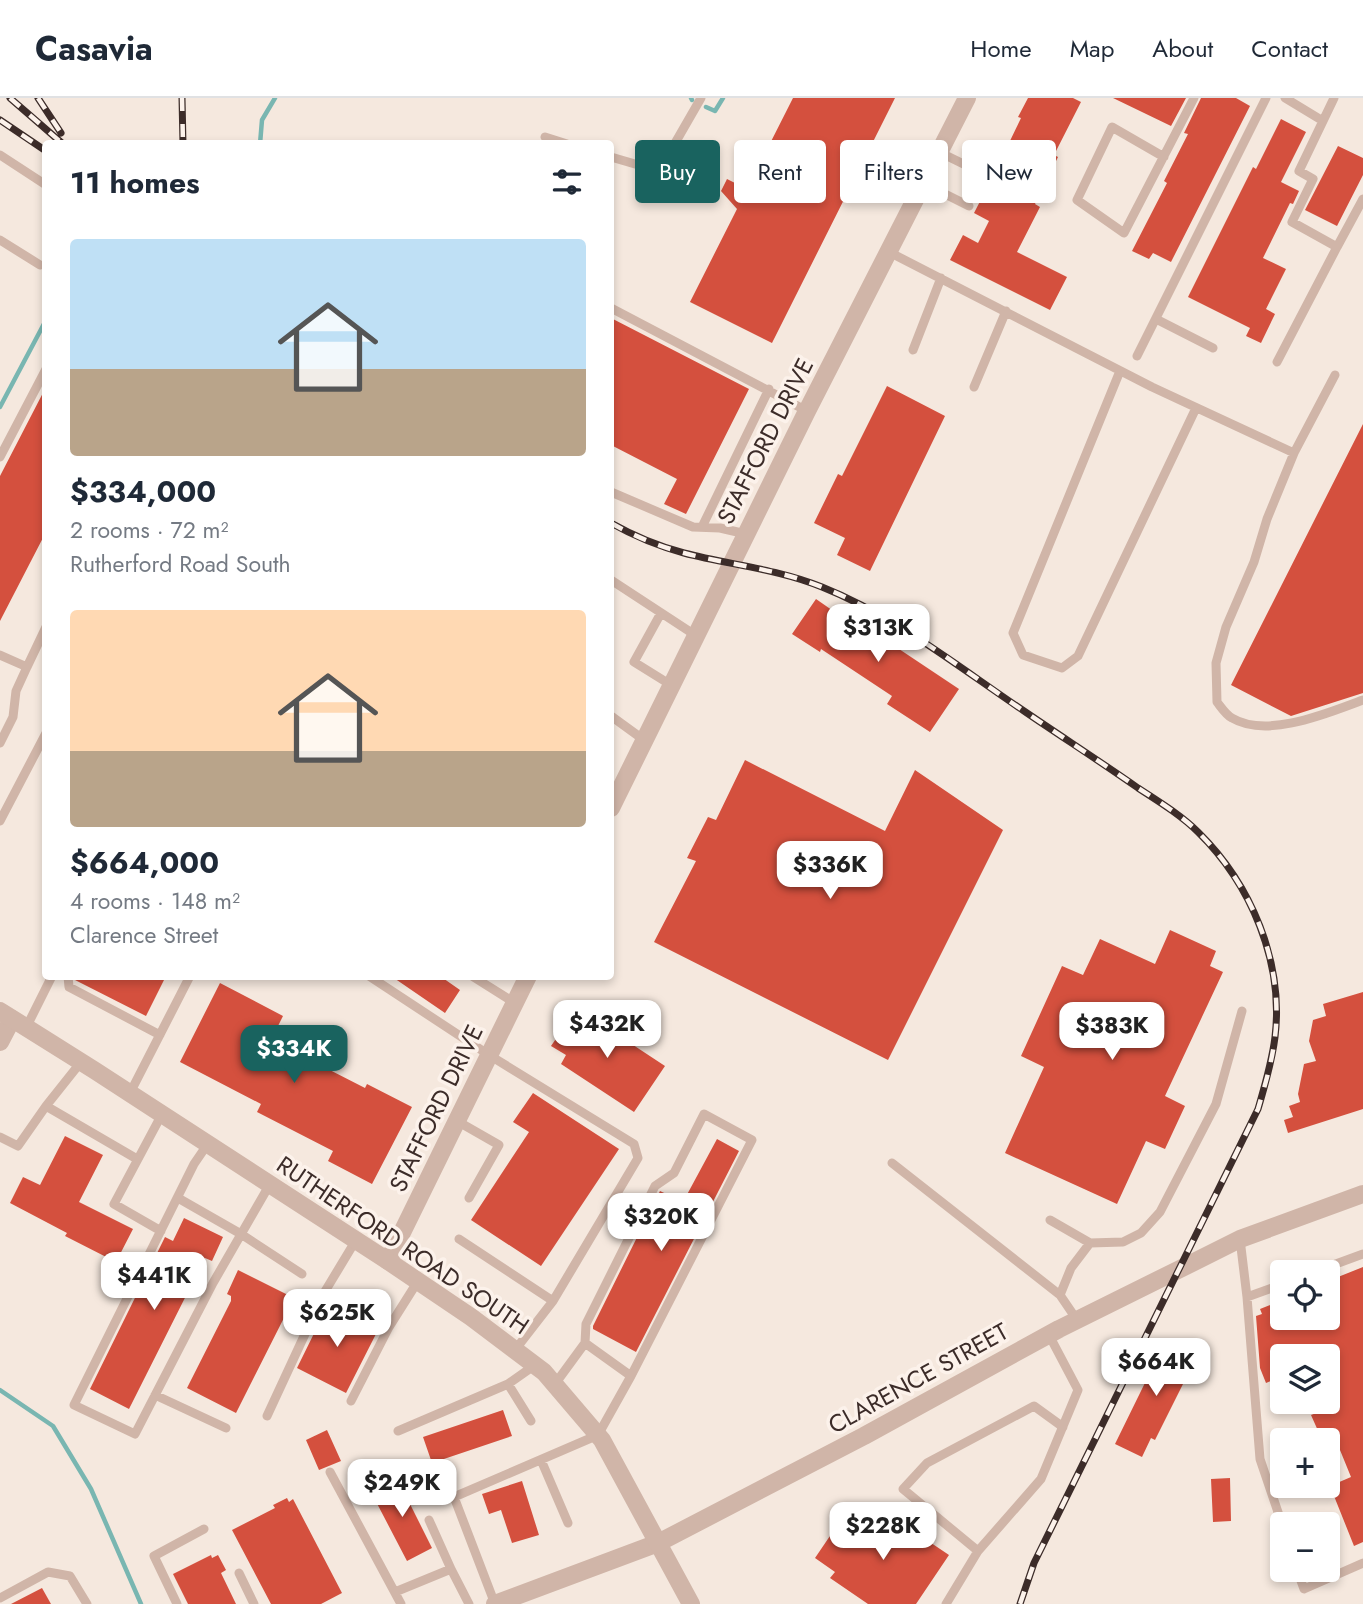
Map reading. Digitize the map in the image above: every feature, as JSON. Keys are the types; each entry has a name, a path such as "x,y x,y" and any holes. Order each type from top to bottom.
{"street":[{"name":"STAFFORD DRIVE","path":"945,140 967,98"},
{"name":"STAFFORD DRIVE","path":"614,796 913,203"},
{"name":"STAFFORD DRIVE","path":"388,1261 526,980"},
{"path":"0,1042 13,1020"},
{"name":"RUTHERFORD ROAD SOUTH","path":"13,1020 388,1261 536,1365 598,1436 691,1604"},
{"name":"CLARENCE STREET","path":"495,1604 658,1543 864,1436 1077,1320 1240,1239 1363,1194"}],"lane":[{"path":"614,158 659,171 701,98"},
{"path":"1164,157 1112,127 1077,200 1124,233 1164,157 1194,98"},
{"path":"1137,356 1266,98"},
{"path":"1285,98 1323,121"},
{"path":"1334,98 1299,171 1313,179 1292,222 1337,247"},
{"path":"545,137 554,140"},
{"path":"0,155 42,182"},
{"path":"948,195 970,206"},
{"path":"1277,362 1363,199"},
{"path":"0,240 40,265"},
{"path":"888,252 1121,371 1294,453"},
{"path":"913,350 941,278"},
{"path":"614,310 807,411"},
{"path":"974,387 1006,311"},
{"path":"1156,319 1213,348"},
{"path":"1121,371 1013,633 1023,655 1062,668 1078,656 1196,408"},
{"path":"1335,375 1294,453 1267,519 1254,562 1226,627 1216,663 1217,702 1231,718 1254,725 1290,724 1363,700"},
{"path":"0,457 42,377"},
{"path":"702,527 769,389"},
{"path":"614,493 693,527 720,528 746,534"},
{"path":"614,582 695,635"},
{"path":"661,613 634,662 671,685"},
{"path":"0,743 13,717 16,691 42,635"},
{"path":"0,655 27,667"},
{"path":"614,718 644,740"},
{"path":"0,821 42,741"},
{"path":"13,1020 48,980"},
{"path":"68,980 69,988 160,1035"},
{"path":"130,1093 188,980"},
{"path":"375,980 489,1055 634,1144 638,1158 553,1301 515,1350"},
{"path":"478,980 515,1003"},
{"path":"1050,1220 1090,1243 1123,1242 1141,1233 1160,1212 1216,1104 1242,1011"},
{"path":"0,1137 18,1146 81,1062"},
{"path":"46,1106 137,1159"},
{"path":"161,1231 114,1204 162,1114"},
{"path":"495,1604 454,1497 598,1436 752,1140 704,1114 674,1173 655,1186 586,1324 584,1343 555,1384"},
{"path":"457,1121 499,1145 469,1198"},
{"path":"207,1144 75,1405 135,1434 270,1184"},
{"path":"891,1163 1060,1295 1077,1320"},
{"path":"178,1198 241,1234 302,1274"},
{"path":"459,1239 553,1301"},
{"path":"1240,1239 1259,1459 1278,1512"},
{"path":"267,1416 324,1293 356,1240"},
{"path":"1060,1295 1071,1268 1090,1243"},
{"path":"1340,1262 1363,1254"},
{"path":"351,1401 388,1327 418,1281"},
{"path":"1247,1297 1270,1289"},
{"path":"324,1293 388,1327"},
{"path":"946,1604 978,1551 1041,1479 1078,1390 1049,1335"},
{"path":"584,1343 631,1376"},
{"path":"398,1432 508,1384 536,1365"},
{"path":"508,1384 531,1421"},
{"path":"155,1395 226,1428"},
{"path":"978,1551 903,1489 927,1463 1034,1406 1063,1427"},
{"path":"541,1460 568,1523"},
{"path":"330,1472 401,1604"},
{"path":"429,1520 469,1604"},
{"path":"177,1604 154,1556 204,1529"},
{"path":"1340,1573 1363,1563"},
{"path":"395,1592 452,1569"},
{"path":"0,1598 48,1572 70,1576 87,1604"},
{"path":"239,1573 254,1604"},
{"path":"1301,1582 1304,1589 1320,1582"}],"building":[{"path":"793,98 895,98 874,140 840,140 840,203 842,203 772,343 690,302 737,209 721,191 727,179 734,182 734,203 826,203 826,140 772,140"},
{"path":"1028,98 1073,98 1081,102 1056,151 1056,140 1010,140 1021,118 1018,117"},
{"path":"1113,98 1186,98 1171,126"},
{"path":"1201,98 1236,98 1250,106 1171,262 1153,253 1149,259 1132,251 1167,183 1164,181 1188,134 1184,133"},
{"path":"1281,119 1306,132 1281,182 1299,191 1293,204 1290,203 1263,258 1286,269 1266,309 1275,314 1261,343 1246,336 1250,328 1188,297 1253,167 1256,169"},
{"path":"1338,146 1363,158 1363,175 1337,226 1305,210"},
{"path":"979,203 1035,203 1040,207 1017,252 1067,277 1050,310 950,260 963,235 978,243 989,221 974,213"},
{"path":"614,320 749,389 686,514 664,504 677,479 614,447"},
{"path":"887,386 945,416 870,571 837,555 845,538 814,523 838,474 842,476"},
{"path":"42,395 42,540 0,621 0,476"},
{"path":"1363,424 1363,693 1291,716 1231,685"},
{"path":"816,599 839,615 842,611 959,689 930,732 887,704 892,696 821,649 820,652 792,634"},
{"path":"745,760 885,831 915,770 1003,830 888,1060 654,942 696,861 687,858 708,817 716,820"},
{"path":"1170,930 1216,951 1210,966 1223,972 1165,1096 1185,1106 1165,1149 1146,1141 1117,1204 1005,1153 1044,1067 1021,1056 1062,966 1083,975 1100,939 1155,964"},
{"path":"75,980 164,980 146,1016"},
{"path":"397,980 446,980 460,990 445,1013"},
{"path":"220,983 283,1016 271,1040 365,1088 367,1084 412,1107 372,1184 328,1161 333,1151 257,1112 261,1104 180,1062"},
{"path":"1363,992 1363,1109 1288,1133 1284,1120 1293,1117 1289,1106 1300,1102 1298,1094 1304,1064 1316,1061 1309,1041 1313,1020 1326,1016 1323,1004"},
{"path":"577,1008 665,1066 634,1112 561,1064 566,1055 551,1046"},
{"path":"533,1093 619,1149 541,1266 471,1220 529,1132 513,1122"},
{"path":"65,1136 103,1155 79,1202 133,1229 116,1262 10,1203 23,1177 40,1185"},
{"path":"717,1139 739,1151 636,1352 593,1329 593,1326 660,1191 683,1202"},
{"path":"184,1218 223,1237 212,1261 205,1258 129,1409 90,1389 165,1237 173,1241"},
{"path":"1363,1267 1363,1542 1354,1546 1335,1498 1340,1498 1340,1482 1351,1477 1340,1450 1340,1428 1317,1428 1311,1415 1340,1414 1340,1344 1270,1344 1270,1381 1266,1383 1260,1368 1256,1316 1262,1314 1260,1309 1270,1305 1270,1330 1340,1330 1340,1276"},
{"path":"238,1270 294,1298 236,1413 187,1388 231,1301 231,1296 227,1294"},
{"path":"328,1305 378,1330 346,1393 297,1368"},
{"path":"1166,1340 1197,1356 1155,1440 1151,1438 1142,1457 1115,1444"},
{"path":"503,1410 512,1436 432,1463 423,1437"},
{"path":"327,1430 341,1461 319,1470 306,1440"},
{"path":"397,1478 432,1548 407,1561 371,1492"},
{"path":"1230,1478 1231,1521 1213,1522 1211,1479"},
{"path":"522,1481 539,1535 512,1543 501,1510 489,1514 482,1494"},
{"path":"287,1498 289,1502 293,1499 342,1593 321,1604 271,1604 232,1530 275,1508 273,1505"},
{"path":"879,1508 949,1555 916,1604 868,1604 830,1578 835,1572 815,1558 834,1530 854,1543"},
{"path":"211,1555 212,1558 218,1555 226,1570 221,1573 236,1604 188,1604 173,1574"},
{"path":"42,1588 51,1604 11,1604"}],"waterway":[{"path":"260,140 262,120 275,98"},
{"path":"706,107 715,111 723,98"},
{"path":"0,407 42,328"},
{"path":"0,1390 53,1426 91,1489 141,1604"}],"railway":[{"path":"10,98 58,140"},
{"path":"38,98 61,133"},
{"path":"182,98 183,140"},
{"path":"0,120 42,148"},
{"path":"614,525 674,550 771,571 822,587 901,628 1184,820 1198,832 1234,875 1260,926 1269,953 1276,1009 1272,1055 1258,1109 1034,1563 1020,1604"}]}
